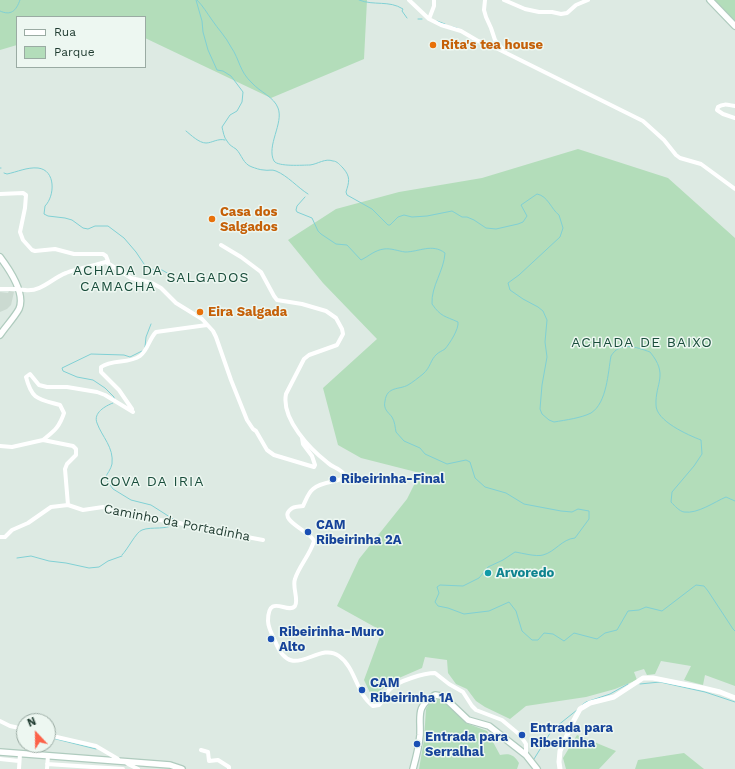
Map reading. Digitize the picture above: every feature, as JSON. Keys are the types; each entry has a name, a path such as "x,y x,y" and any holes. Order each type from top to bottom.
{"main road":[{"path":"710,0 735,26"},
{"path":"0,257 18,287 20,301 19,308 15,315 0,335"},
{"path":"413,769 419,744 420,712 429,699 435,695 441,696 447,700 468,720 489,726 526,755 537,769"},
{"path":"0,752 170,765 182,769"}],"street":[{"path":"409,0 428,19 461,31 474,39 488,44 506,54 551,74 643,121 664,140 676,155 684,160 701,164 735,189"},
{"path":"428,19 433,9 434,0"},
{"path":"485,0 484,10 486,17 495,40 506,54"},
{"path":"504,0 525,9 561,14 567,13 576,5 588,0"},
{"path":"735,106 721,104 717,110 723,114 735,118"},
{"path":"0,194 23,193 26,195 20,232 23,240 32,250 55,249 74,254 103,254 107,258 108,261 106,262"},
{"path":"221,245 241,257 261,272 277,300 302,304 326,312 336,318 343,334 337,345 309,355 304,359 286,394 285,400 287,413 302,437 328,463 343,473 344,477 341,480 329,481 313,489 303,506 289,510 288,514 293,525 311,535 314,541 308,556 294,579 293,585 296,602 295,606 289,609 276,606 272,607 270,610 268,623 281,655 286,659 295,661 323,654 335,653 343,659 367,701 372,706 379,705 390,689 396,685 424,674 435,673 449,684 464,692 476,710 502,720 520,735 525,741 526,755"},
{"path":"0,289 36,290 66,273 106,262 131,278 152,283 161,288 176,303 202,319 213,331 247,420 256,431 267,450 274,455 314,467 315,465 312,456 303,444 302,437"},
{"path":"43,440 58,427 64,413 60,405 40,400 33,394 26,376 28,374 31,375 34,381 39,385 47,387 67,387 97,392 133,412 119,390 101,372 102,365 120,360 134,359 141,355 147,348 152,336 156,332 207,325"},
{"path":"0,446 12,447 43,440 73,446 76,449 76,455 67,464 65,469 68,505 51,507 28,523 12,530 5,537 0,537"},
{"name":"Caminho da Portadinha","path":"68,505 83,510 103,507 115,511 145,515 159,520 176,522 194,527 206,526 220,532 263,540"},
{"path":"560,769 560,751 580,709 590,703 614,697 644,678 653,678 703,688 720,692 735,698"},
{"path":"0,722 16,727"},
{"path":"56,737 96,746 118,759 118,761"},
{"path":"518,749 525,745 525,741"},
{"path":"201,750 208,752 209,761 218,760 229,767 229,769"},
{"path":"19,769 20,754"},
{"path":"47,769 48,755"},
{"path":"0,759 20,761"},
{"path":"100,760 100,768"},
{"path":"126,762 138,769"},
{"path":"47,764 123,769"}],"shaded area":[{"path":"9,291 14,292 11,305 7,309 0,312 0,292 8,293"}],"green space":[{"path":"0,0 367,0 364,59 271,98 146,38 146,16 16,16 16,45 0,50"},
{"path":"712,0 735,0 735,26"},
{"path":"578,149 668,178 735,238 735,686 705,675 703,685 684,680 691,666 661,661 655,674 647,675 644,669 634,672 637,680 615,689 586,697 526,706 510,719 485,707 476,701 467,689 456,684 448,673 447,660 425,657 422,668 392,681 372,697 364,680 382,631 337,606 359,559 407,499 420,473 361,458 338,445 323,388 377,339 323,283 288,240 336,209 399,192 482,178"},
{"path":"440,699 466,723 487,731 500,755 506,754 513,756 517,760 519,763 517,769 419,769 424,740 426,709 431,701"},
{"path":"577,735 616,751 599,769 566,769 563,758"},
{"path":"684,753 704,769 635,769 638,760"}],"waterway":[{"path":"0,11 7,13 13,12 20,0"},
{"path":"196,0 208,50 217,70 223,71 231,76 243,92 242,102 237,111 230,115 222,127 226,140 238,151 249,166 261,170 276,171 308,194"},
{"path":"197,0 227,40 244,74 255,86 270,98 278,108 279,120 272,148 272,155 276,163 285,165 310,165 327,160 338,163 346,171 348,177 347,195 372,209 388,225 390,225 398,217 404,215 412,217 427,216 452,211 462,217 467,217 474,220 486,228 496,229 523,222 527,216 521,205 537,194 544,197 559,215 563,228 560,237 519,275 508,283 510,290 543,311 547,320 545,342 547,357 542,385 540,409 542,414 554,422 578,418 591,413 604,395 611,356 615,351 619,348 629,346 650,352 656,360 660,373 656,397 657,411 661,417 674,427 701,440 702,454 672,492 671,502 680,511 689,512 700,509 726,497 735,501"},
{"path":"359,0 370,3 398,6 403,9 402,11 407,18"},
{"path":"437,21 445,24"},
{"path":"453,27 457,28"},
{"path":"186,131 203,143 225,140"},
{"path":"4,173 7,174 34,168 44,170 51,178 52,184 51,196 45,206 44,214 72,220 83,228 88,229 95,226 108,226 124,238 146,267 155,270 162,270 169,274"},
{"path":"305,197 297,206 297,212 312,218 321,234 336,244 347,245 361,260 384,249 410,252 430,248 440,250 445,253 433,291 432,304 441,314 458,322 458,325 454,336 445,349 435,356 428,369 423,374 405,387 394,389 386,396 385,408 393,419 396,432 404,441 420,448 425,454 447,464 466,460 470,462 475,478 485,487 506,493 524,504 561,511 572,512 578,509 589,511 589,519 575,538 566,541 543,555 537,556 515,552 488,567 479,578 463,586 440,585 437,587 439,593 435,602 438,606 464,614 489,611 509,602 516,611 522,631 532,640 538,640 544,633 553,634 564,641 574,633 597,639 605,633 617,630 628,611 639,610 646,607 662,611 696,585 704,586 735,631"},
{"path":"145,347 146,337 151,324"},
{"path":"114,400 114,397 105,388 93,380 77,377 63,371 62,368 91,354 124,355 130,357 142,351"},
{"path":"113,403 100,410 96,419 109,447 112,458 110,470 105,478 113,489 131,500 151,505 173,519"},
{"path":"122,555 140,531 150,528 164,528 176,523"},
{"path":"17,558 31,556 49,561 89,568 99,567 108,561 122,556"},
{"path":"640,684 660,682 705,692 735,702"},
{"path":"582,705 586,702 610,694 628,684"},
{"path":"534,759 552,730 577,710"},
{"path":"56,739 96,749"}],"place":[{"name":"Rita's tea house","path":"433,45"},
{"name":"Casa dos Salgados","path":"212,219"},
{"name":"Eira Salgada","path":"200,312"},
{"name":"Ribeirinha-Final","path":"333,479"},
{"name":"CAM Ribeirinha 2A","path":"308,532"},
{"name":"Arvoredo","path":"488,573"},
{"name":"Ribeirinha-Muro Alto","path":"271,639"},
{"name":"CAM Ribeirinha 1A","path":"362,690"},
{"name":"Entrada para Ribeirinha","path":"522,735"},
{"name":"Entrada para Serralhal","path":"417,744"}],"district":[{"name":"SALGADOS","path":"208,278"},
{"name":"ACHADA DA CAMACHA","path":"118,280"},
{"name":"ACHADA DE BAIXO","path":"642,343"},
{"name":"COVA DA IRIA","path":"152,482"}]}
